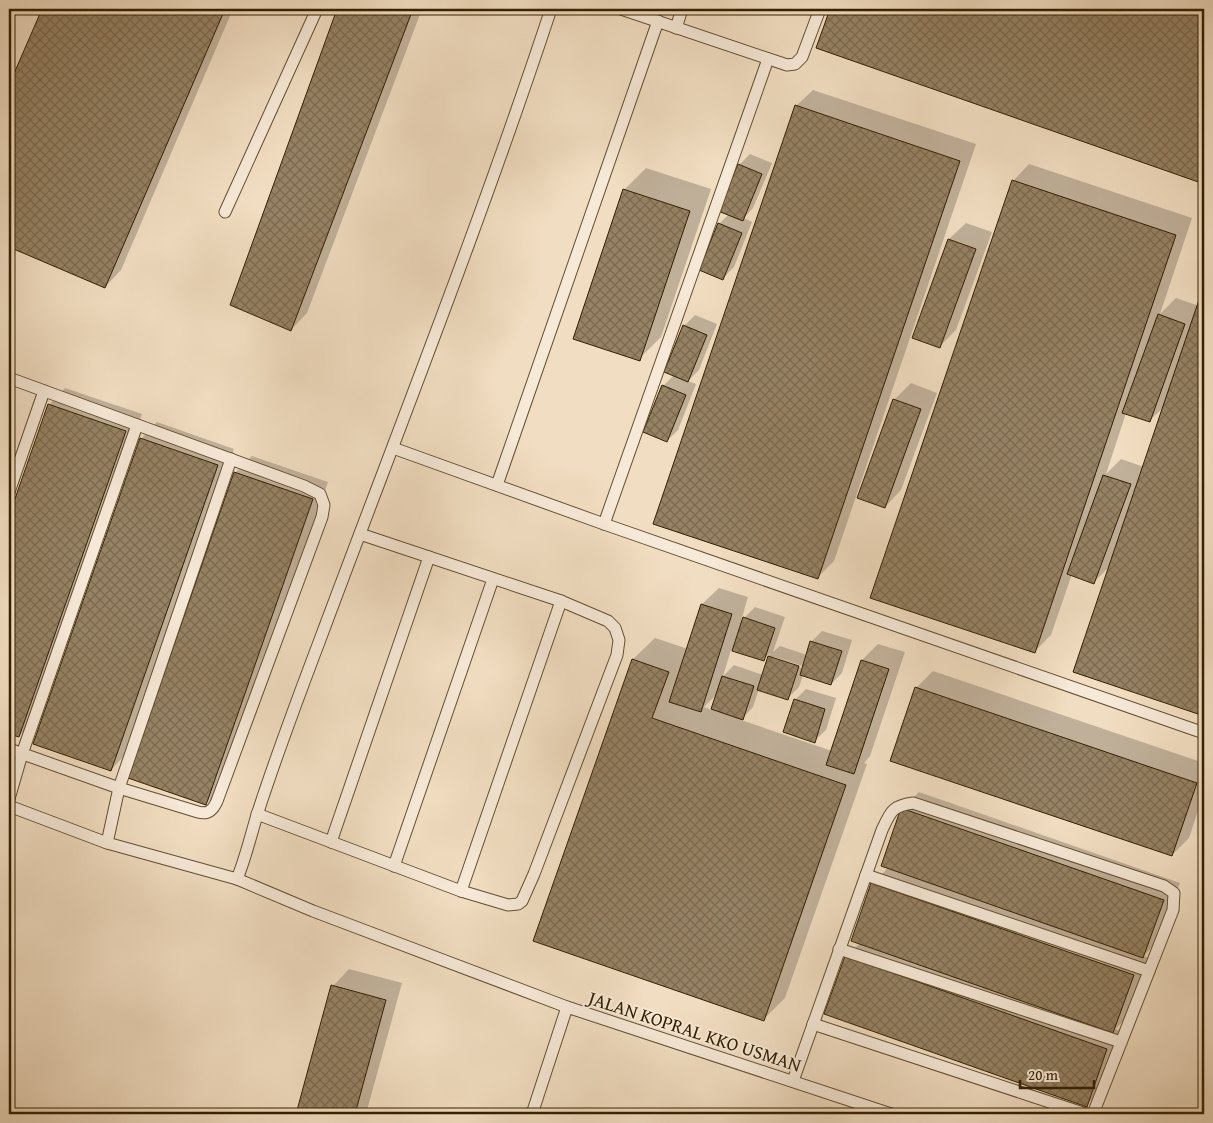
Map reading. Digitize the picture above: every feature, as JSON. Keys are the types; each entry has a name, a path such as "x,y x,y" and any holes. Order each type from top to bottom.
{"lane":[{"path":"225,212 317,9"},
{"path":"237,879 247,854 257,814 286,733 393,448 527,81 551,9"},
{"path":"622,9 787,65 795,64 802,57 820,9"},
{"path":"676,28 682,9"},
{"path":"497,485 658,21"},
{"path":"604,524 768,59"},
{"path":"9,378 304,486 320,494 324,506 322,517 215,806 210,812 204,814 119,788 9,749"},
{"path":"9,492 44,391"},
{"path":"9,799 22,754 137,425"},
{"path":"393,448 604,524 1204,733"},
{"path":"107,842 119,788 231,459"},
{"path":"257,814 461,891 508,905 518,904 522,901 534,874 617,655 619,640 615,628 608,621 561,601 360,534"},
{"path":"331,842 429,557"},
{"path":"394,866 493,579"},
{"path":"461,891 561,601"},
{"path":"793,1081 882,830 891,810 900,805 913,803 1164,886 1174,893 1173,910 1093,1114"},
{"path":"9,806 107,842 237,879 313,911 567,1007"},
{"path":"866,876 1149,971"},
{"path":"839,949 1121,1042"},
{"name":"JALAN KOPRAL KKO USMAN","path":"532,1114 567,1007 891,1114"},
{"path":"813,1024 1086,1114"}],"building":[{"path":"42,9 225,9 105,288 9,247 9,85"},
{"path":"337,9 413,9 291,331 230,305"},
{"path":"830,9 1204,9 1204,184 816,48"},
{"path":"795,105 960,161 818,579 653,524"},
{"path":"738,164 762,174 743,221 718,211"},
{"path":"1012,180 1176,235 1035,653 870,598"},
{"path":"623,189 690,211 640,361 573,339"},
{"path":"718,223 742,233 723,280 699,270"},
{"path":"948,239 976,249 940,348 912,338"},
{"path":"1204,285 1204,716 1073,672"},
{"path":"1158,314 1185,324 1150,422 1122,413"},
{"path":"683,325 707,335 688,382 664,372"},
{"path":"662,385 686,395 667,442 643,432"},
{"path":"893,399 921,409 885,508 857,498"},
{"path":"48,404 126,431 19,737 9,734 9,516"},
{"path":"140,438 218,465 111,771 33,744"},
{"path":"234,472 313,499 206,805 128,778"},
{"path":"1103,475 1131,484 1094,584 1067,574"},
{"path":"701,604 732,614 701,712 669,702"},
{"path":"743,617 775,628 764,661 732,651"},
{"path":"810,641 842,651 831,685 800,675"},
{"path":"768,656 799,666 788,700 757,690"},
{"path":"632,659 669,672 652,718 846,785 764,1021 533,941"},
{"path":"861,660 889,669 854,774 826,765"},
{"path":"722,676 754,686 743,720 711,709"},
{"path":"915,687 1197,783 1172,856 890,761"},
{"path":"794,699 825,709 815,743 783,732"},
{"path":"901,808 1164,900 1143,958 881,866"},
{"path":"871,883 1134,975 1113,1033 851,941"},
{"path":"845,956 1107,1049 1087,1107 824,1014"},
{"path":"331,985 386,1000 355,1114 296,1114"}]}
